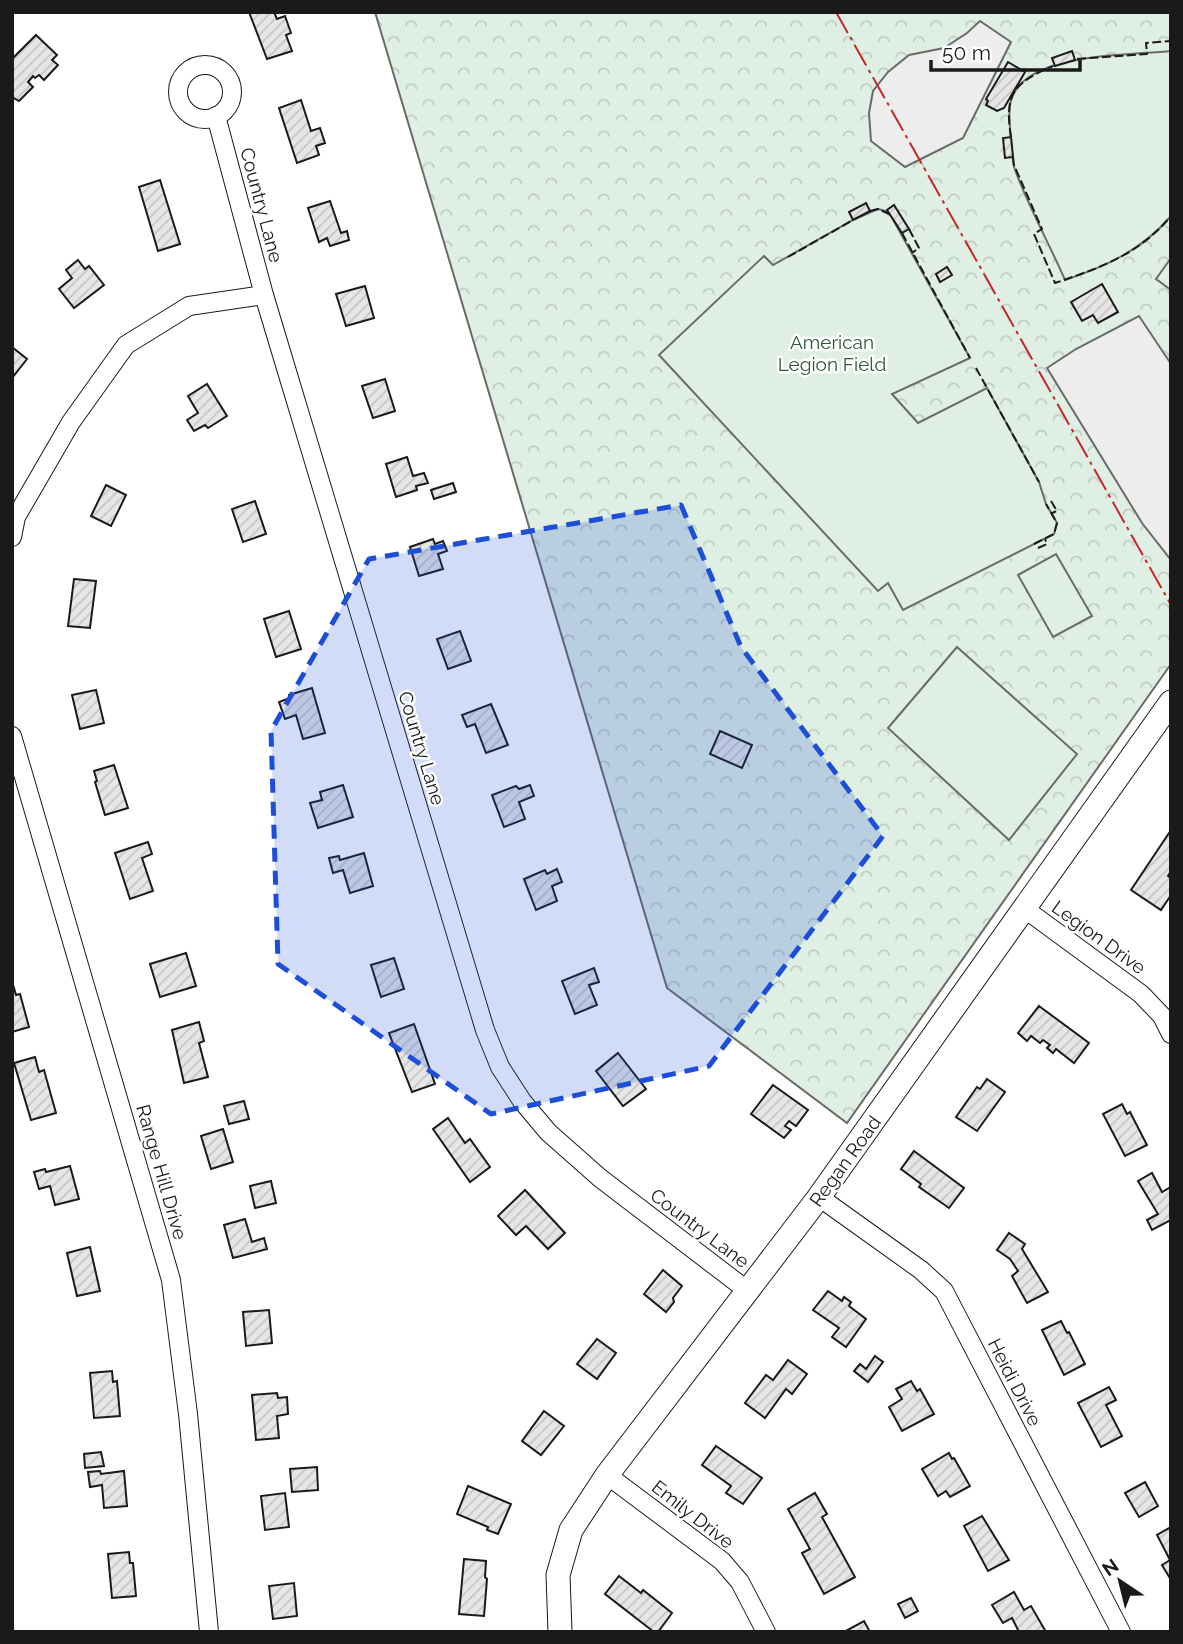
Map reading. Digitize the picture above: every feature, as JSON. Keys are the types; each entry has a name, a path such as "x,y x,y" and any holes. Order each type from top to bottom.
{"street":[{"name":"Country Lane","path":"216,116 264,295 478,1008 500,1067 522,1101 548,1132 600,1178 748,1291"},
{"path":"12,537 16,517 71,422 126,345 189,306 264,295"},
{"name":"Regan Road","path":"559,1632 558,1575 571,1530 607,1475 820,1197 1171,702"},
{"name":"Range Hill Drive","path":"12,736 172,1280 209,1632"},
{"name":"Legion Drive","path":"1025,909 1141,994 1162,1016 1171,1034"},
{"name":"Heidi Drive","path":"820,1197 920,1270 944,1291 1121,1632"},
{"name":"Emily Drive","path":"607,1475 722,1561 740,1582 766,1632"}],"highlighted area":[{"path":"681,505 741,647 883,836 709,1066 491,1114 278,964 271,731 369,559"}],"green space":[{"name":"American Legion Field","path":"375,12 1171,12 1171,664 847,1123 667,988"},
{"path":"1171,51 1171,216 1136,248 1123,256 1065,280 1014,167 1009,122 1010,105 1015,90 1029,77 1059,64 1097,57"},
{"path":"878,209 891,216 970,358 892,394 918,423 987,388 1039,482 1046,504 1057,523 1054,534 903,610 888,583 878,591 659,355 764,256 773,265"},
{"path":"1171,258 1171,290 1156,279"},
{"path":"1056,554 1092,616 1053,637 1018,575"},
{"path":"957,647 1077,754 1009,840 888,728"}],"shaded area":[{"path":"980,21 1011,42 963,138 905,167 871,141 869,113 873,91 888,72 909,55 944,48"},
{"path":"1139,316 1171,364 1171,560 1142,523 1047,368 1076,349"}],"building":[{"path":"249,12 274,12 277,19 285,16 291,33 286,35 292,51 267,59"},
{"path":"36,35 57,55 52,60 58,65 44,80 39,75 35,78 33,76 28,82 33,87 19,101 12,97 12,59"},
{"path":"1072,51 1075,60 1055,66 1052,58"},
{"path":"1008,62 1025,72 1004,108 997,111 986,105 986,99"},
{"path":"301,100 311,131 320,128 325,143 316,146 319,155 297,163 279,108"},
{"path":"1011,137 1013,157 1005,158 1003,138"},
{"path":"160,180 180,244 158,251 139,187"},
{"path":"330,201 341,233 347,231 349,240 330,246 327,238 319,242 308,208"},
{"path":"866,203 870,211 853,220 849,212"},
{"path":"894,205 909,229 902,233 887,210"},
{"path":"78,260 85,269 89,266 104,285 74,308 59,289 72,278 66,270"},
{"path":"947,267 952,275 940,282 936,274"},
{"path":"1102,284 1118,312 1098,323 1093,315 1082,321 1071,302"},
{"path":"365,286 374,318 346,326 336,294"},
{"path":"12,347 27,359 12,378"},
{"path":"385,379 395,411 373,418 362,386"},
{"path":"207,384 227,416 208,428 205,425 194,431 187,420 198,413 188,396"},
{"path":"407,457 413,476 424,473 428,483 396,497 386,464"},
{"path":"453,483 456,492 434,499 431,490"},
{"path":"106,485 126,495 111,526 91,516"},
{"path":"255,501 266,534 243,542 232,509"},
{"path":"433,539 435,544 443,541 447,551 438,554 443,569 419,576 410,547"},
{"path":"74,579 96,581 90,628 68,626"},
{"path":"289,611 301,649 276,657 264,619"},
{"path":"460,631 471,661 448,669 437,639"},
{"path":"312,688 325,733 303,739 296,715 285,719 279,702 290,698 289,695"},
{"path":"96,690 104,723 80,729 72,695"},
{"path":"491,704 508,745 486,753 475,724 467,727 462,715"},
{"path":"720,731 752,745 742,768 710,754"},
{"path":"114,765 128,808 105,815 94,771"},
{"path":"343,785 353,817 318,828 310,803 322,800 320,792"},
{"path":"530,785 534,796 519,802 525,819 504,827 492,795 516,786 519,789"},
{"path":"1171,830 1171,871 1168,876 1171,878 1171,895 1161,910 1131,890"},
{"path":"148,842 152,854 142,858 153,891 130,899 115,853"},
{"path":"364,853 373,886 350,893 343,870 333,873 329,858 339,856 340,860"},
{"path":"557,869 562,882 552,886 557,901 536,910 524,879 545,870 547,874"},
{"path":"186,953 196,986 160,997 150,964"},
{"path":"394,958 404,989 381,997 371,965"},
{"path":"594,968 599,982 589,985 597,1005 575,1014 562,981"},
{"path":"12,981 16,995 20,994 29,1027 12,1032"},
{"path":"1039,1006 1089,1043 1074,1063 1056,1049 1053,1053 1047,1048 1050,1045 1043,1040 1040,1043 1031,1036 1027,1041 1018,1033"},
{"path":"199,1022 204,1041 199,1043 208,1077 184,1083 172,1030"},
{"path":"414,1024 435,1084 412,1092 389,1033"},
{"path":"618,1053 646,1089 623,1106 596,1071"},
{"path":"35,1057 39,1072 44,1070 56,1113 31,1120 14,1063"},
{"path":"987,1079 1005,1092 977,1131 956,1117 977,1087 980,1089"},
{"path":"773,1085 808,1110 796,1126 789,1121 785,1126 791,1130 784,1138 751,1114"},
{"path":"244,1101 249,1119 229,1124 224,1106"},
{"path":"1122,1104 1127,1114 1130,1112 1147,1145 1125,1156 1103,1114"},
{"path":"448,1118 465,1143 470,1139 490,1167 470,1182 433,1129"},
{"path":"223,1129 233,1162 211,1169 201,1136"},
{"path":"914,1151 964,1188 949,1208 919,1187 921,1184 901,1169"},
{"path":"70,1166 79,1199 55,1205 50,1186 39,1189 34,1172"},
{"path":"1152,1173 1162,1192 1169,1188 1171,1191 1171,1220 1152,1230 1147,1220 1158,1214 1138,1181"},
{"path":"271,1181 276,1203 255,1208 250,1186"},
{"path":"525,1190 565,1233 548,1249 526,1226 516,1235 498,1216"},
{"path":"245,1219 252,1242 264,1238 267,1249 233,1258 224,1225"},
{"path":"1009,1233 1025,1244 1022,1249 1048,1292 1027,1303 1012,1276 1018,1271 1010,1259 997,1250"},
{"path":"90,1247 100,1291 77,1296 67,1253"},
{"path":"663,1270 682,1286 666,1312 644,1294"},
{"path":"828,1291 842,1301 844,1297 851,1302 849,1306 866,1319 846,1347 832,1337 839,1328 813,1310"},
{"path":"269,1310 272,1343 246,1346 243,1312"},
{"path":"1061,1321 1085,1364 1064,1375 1042,1330"},
{"path":"597,1339 616,1353 597,1379 577,1364"},
{"path":"875,1356 883,1362 868,1382 854,1371 860,1364 866,1369"},
{"path":"788,1360 807,1374 792,1394 786,1389 765,1418 745,1403 766,1375 773,1380"},
{"path":"112,1371 113,1382 117,1381 120,1416 94,1418 90,1373"},
{"path":"911,1381 917,1391 920,1389 934,1414 902,1431 889,1407 902,1399 896,1389"},
{"path":"1109,1387 1116,1400 1106,1405 1122,1436 1101,1447 1078,1403"},
{"path":"277,1393 278,1398 287,1397 288,1414 277,1416 279,1438 256,1440 252,1395"},
{"path":"544,1411 564,1426 541,1455 522,1441"},
{"path":"716,1446 762,1478 743,1504 726,1493 731,1486 702,1465"},
{"path":"101,1452 104,1466 85,1468 84,1454"},
{"path":"949,1453 970,1486 950,1497 946,1491 938,1496 922,1469"},
{"path":"317,1467 318,1490 292,1492 290,1469"},
{"path":"100,1471 101,1474 124,1471 127,1506 104,1508 102,1485 90,1487 88,1472"},
{"path":"1145,1482 1158,1506 1139,1517 1125,1493"},
{"path":"468,1486 511,1504 498,1534 457,1514"},
{"path":"285,1493 289,1527 265,1530 261,1496"},
{"path":"815,1493 827,1514 822,1517 855,1577 824,1594 802,1553 810,1549 788,1509"},
{"path":"982,1516 1009,1560 988,1571 964,1526"},
{"path":"1171,1527 1171,1580 1162,1565 1170,1560 1157,1535"},
{"path":"129,1552 130,1563 133,1563 136,1596 112,1598 108,1554"},
{"path":"464,1559 486,1561 484,1616 459,1614"},
{"path":"619,1576 641,1593 643,1590 672,1613 658,1632 654,1632 605,1594"},
{"path":"294,1583 297,1616 273,1619 269,1586"},
{"path":"1014,1592 1024,1610 1031,1606 1046,1632 1019,1632 1012,1618 1003,1623 992,1605"},
{"path":"911,1598 918,1611 905,1618 898,1604"},
{"path":"864,1621 870,1632 844,1632"}],"fence":[{"path":"1077,59 1147,54 1146,43 1171,41"},
{"path":"1011,137 1009,110 1015,91 1029,78 1053,66"},
{"path":"1013,157 1042,229 1034,234 1055,283 1104,265 1132,250 1146,241 1171,216"},
{"path":"870,211 878,209 889,214"},
{"path":"788,257 853,220"},
{"path":"909,229 919,248 912,253"},
{"path":"902,233 970,358"},
{"path":"976,368 1039,482"},
{"path":"1051,501 1057,511 1052,513"},
{"path":"1034,544 1054,534 1057,523 1046,504"},
{"path":"1038,548 1047,544 1045,539"}],"power":[{"path":"836,12 1171,605"}]}
